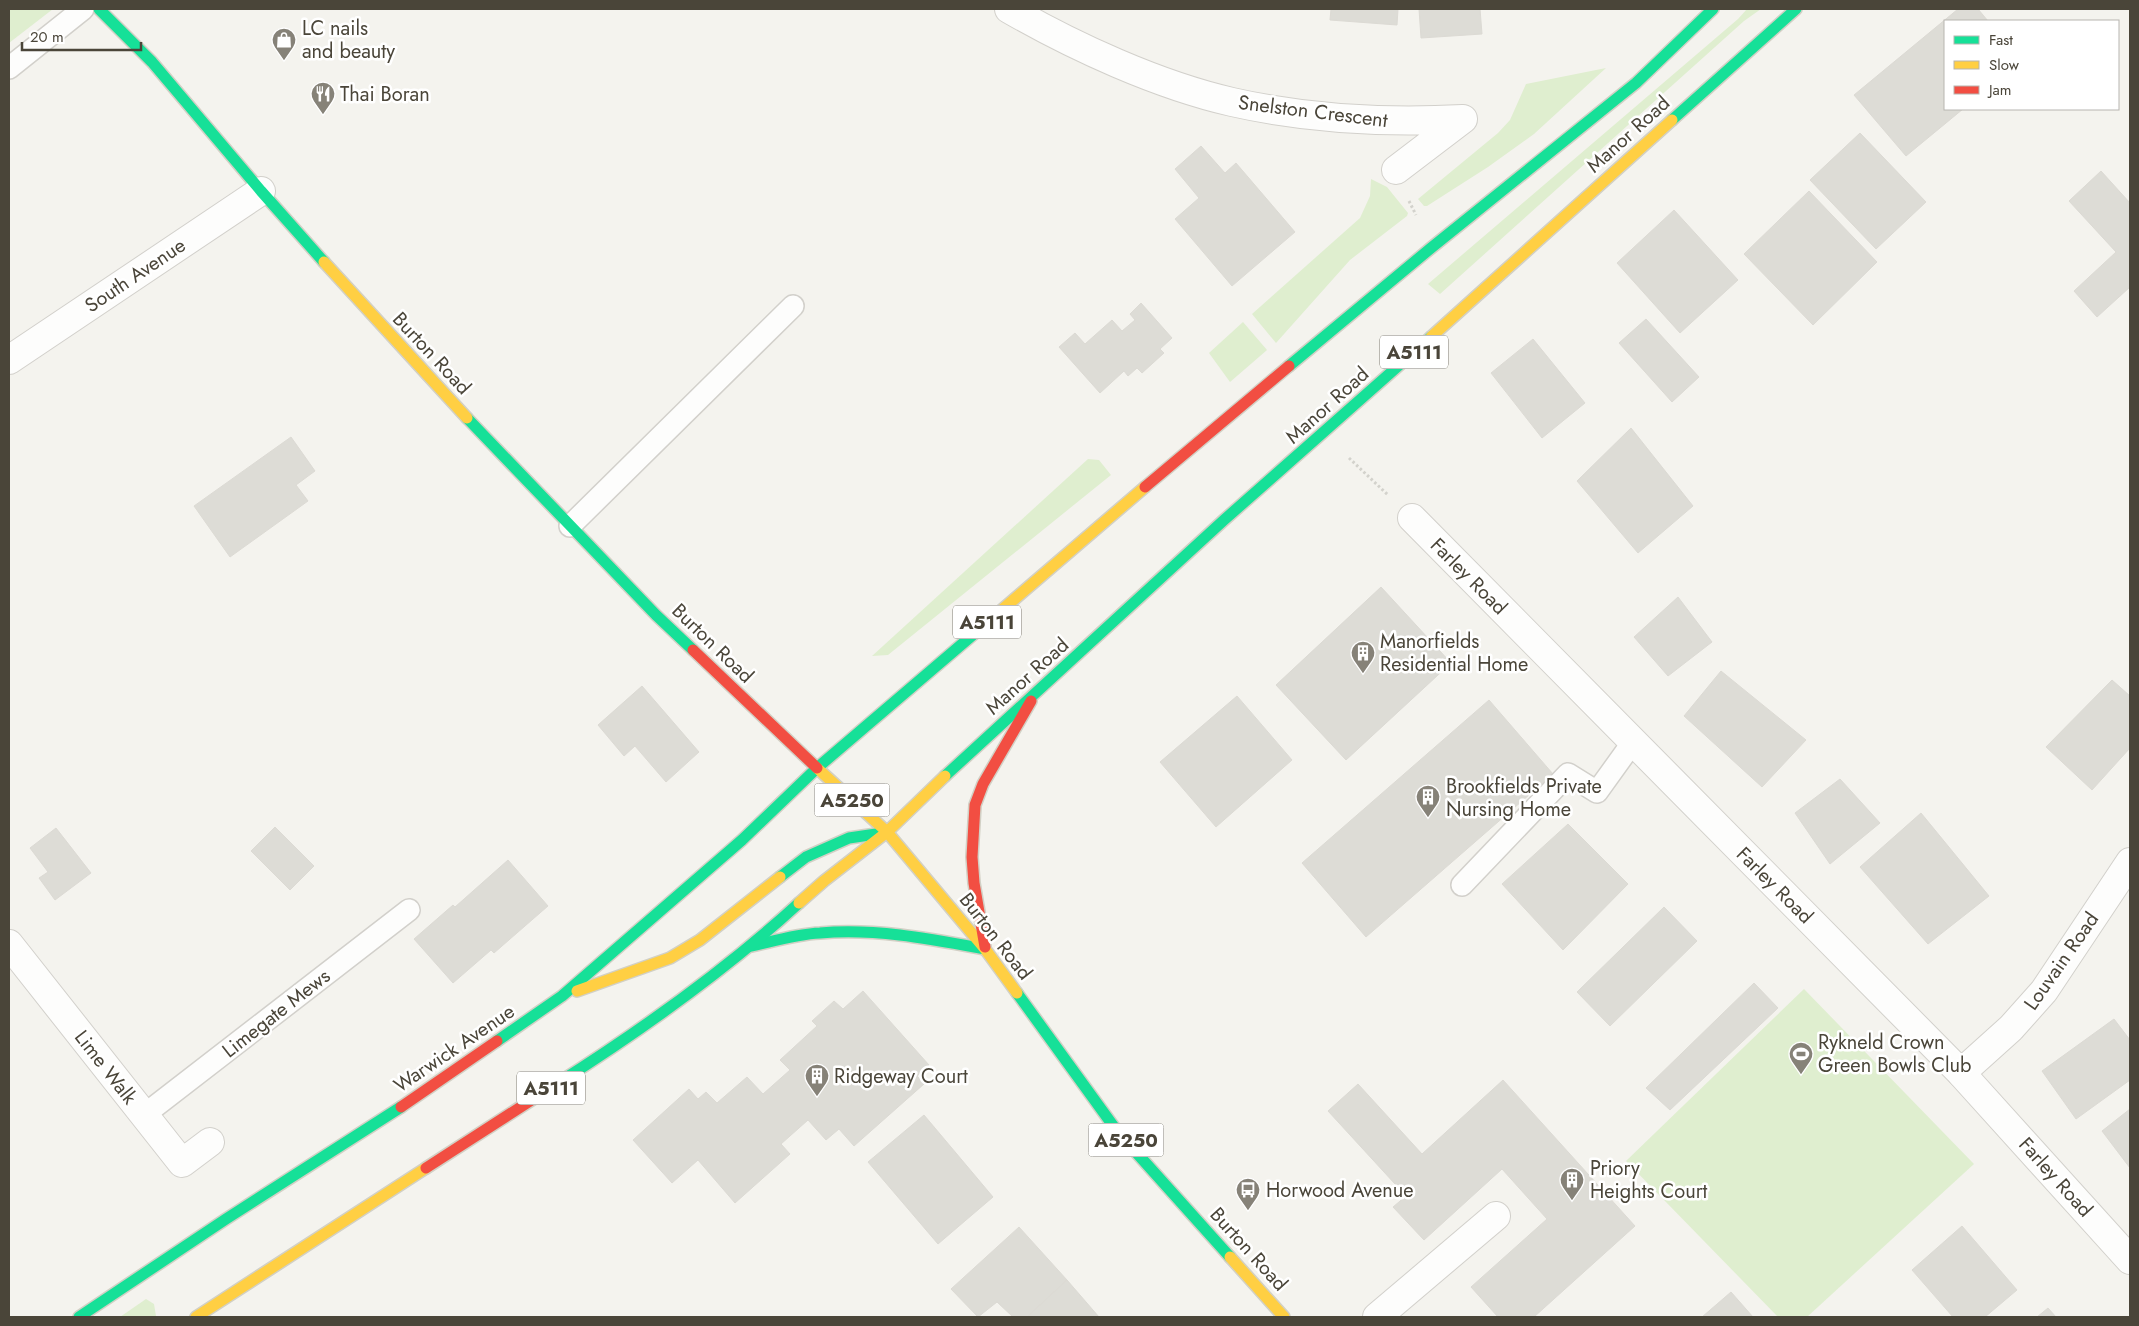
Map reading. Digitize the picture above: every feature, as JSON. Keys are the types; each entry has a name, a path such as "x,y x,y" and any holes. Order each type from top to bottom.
{"main road":[{"name":"Burton Road","path":"99,9 152,62 261,191 382,327 570,526 656,615 887,832 985,949 1117,1131 1284,1317"},
{"name":"Manor Road","path":"817,768 1165,471 1431,248 1636,83 1713,9"},
{"name":"Manor Road","path":"887,832 963,759 1224,520 1323,434 1796,9"},
{"name":"A5250","path":"985,949 974,883 972,857 975,805 983,784 1034,696"},
{"name":"Warwick Avenue","path":"78,1317 439,1082 562,996 742,840 817,768"},
{"name":"A5111","path":"196,1317 630,1036 752,946 824,881 887,832"},
{"name":"A5111","path":"562,996 670,958 700,940 806,857 849,838 887,832"},
{"path":"752,946 794,936 827,932 862,932 930,939 985,949"}],"street":[{"name":"Snelston Crescent","path":"1009,9 1061,37 1136,70 1178,86 1230,102 1261,108 1338,117 1383,120 1462,119 1396,170"},
{"name":"South Avenue","path":"9,360 261,191"},
{"name":"Farley Road","path":"1412,518 1961,1073 2130,1260"},
{"name":"Louvain Road","path":"1961,1073 2011,1028 2044,991 2130,862"},
{"name":"Lime Walk","path":"9,944 182,1163 210,1142"},
{"path":"1377,1317 1496,1216"}],"lane":[{"path":"9,68 83,9"},
{"path":"570,526 793,306"},
{"path":"1462,885 1568,774 1597,792 1634,742"},
{"name":"Limegate Mews","path":"144,1115 409,910"}],"path":[{"path":"1396,170 1431,248"},
{"path":"1323,434 1412,518"}],"green space":[{"path":"9,9 53,9 9,43"},
{"path":"1747,9 1761,9 1744,21 1440,294 1428,284 1738,19"},
{"path":"1606,68 1534,134 1488,167 1427,206 1424,206 1418,199 1498,133 1510,120 1526,84"},
{"path":"1371,179 1387,187 1408,213 1407,216 1350,260 1276,343 1252,314 1360,218 1370,196"},
{"path":"1243,322 1267,350 1230,382 1209,353"},
{"path":"1088,459 1099,460 1111,475 888,655 872,656"},
{"name":"Rykneld Crown Green Bowls Club","path":"1804,989 1974,1164 1807,1317 1778,1317 1626,1161"},
{"path":"146,1299 154,1304 156,1316 120,1317"}],"building":[{"path":"1331,9 1398,9 1397,25 1330,20"},
{"path":"1419,9 1480,9 1482,34 1421,38"},
{"path":"1958,9 1978,9 1987,20 1945,20"},
{"path":"1944,21 1944,110 1962,110 1906,156 1854,95"},
{"path":"1860,133 1926,202 1876,249 1810,180"},
{"path":"1201,146 1225,173 1236,163 1295,232 1232,286 1175,219 1199,198 1175,169"},
{"path":"2101,171 2130,203 2130,287 2097,317 2074,291 2116,252 2069,201"},
{"path":"1809,191 1877,262 1813,325 1744,254"},
{"path":"1674,210 1738,280 1680,333 1617,263"},
{"path":"1141,303 1172,338 1160,349 1164,353 1142,373 1137,368 1128,376 1124,371 1100,393 1059,347 1075,333 1085,344 1112,320 1122,331 1135,320 1130,314"},
{"path":"1646,319 1699,377 1672,402 1619,343"},
{"path":"1533,339 1585,403 1542,438 1491,373"},
{"path":"1631,428 1693,506 1638,553 1577,481"},
{"path":"291,437 315,471 296,485 308,501 230,557 194,506"},
{"name":"Manorfields Residential Home","path":"1381,587 1451,663 1346,760 1276,685"},
{"path":"1678,597 1712,642 1668,676 1634,637"},
{"path":"1721,671 1806,740 1762,787 1684,716"},
{"path":"2112,680 2130,696 2130,748 2092,790 2046,747"},
{"path":"642,686 699,752 666,782 635,746 624,756 598,725"},
{"path":"1237,696 1292,760 1216,827 1160,762"},
{"name":"Brookfields Private Nursing Home","path":"1489,700 1553,774 1366,937 1302,863"},
{"path":"1840,779 1880,823 1830,864 1795,813"},
{"path":"1921,813 1989,896 1928,944 1860,867"},
{"path":"1568,824 1628,884 1563,950 1502,884"},
{"path":"275,827 314,866 290,890 251,851"},
{"path":"56,828 91,873 55,900 39,878 48,872 30,848"},
{"path":"508,860 548,906 494,953 491,950 453,983 414,939 453,905 455,907"},
{"path":"1664,907 1697,941 1610,1026 1577,992"},
{"path":"1754,983 1778,1008 1670,1110 1646,1088"},
{"name":"Ridgeway Court","path":"863,991 929,1065 917,1076 924,1084 854,1146 839,1129 826,1140 808,1120 781,1144 790,1154 735,1203 698,1160 672,1183 633,1140 689,1089 698,1099 706,1092 717,1103 747,1077 763,1094 790,1070 780,1060 817,1026 812,1021 834,1001 843,1009"},
{"path":"2114,1019 2130,1040 2130,1080 2076,1119 2042,1071"},
{"name":"Priory Heights Court","path":"1503,1080 1635,1226 1534,1317 1498,1317 1471,1287 1547,1219 1502,1169 1424,1240 1393,1207 1406,1196 1328,1111 1358,1084 1422,1154"},
{"path":"2130,1109 2130,1168 2102,1131"},
{"path":"924,1115 993,1197 938,1244 868,1162"},
{"path":"1962,1226 2017,1290 1985,1317 1953,1317 1912,1270"},
{"path":"1019,1227 1067,1280 1027,1317 1013,1317 997,1302 978,1317 951,1289"},
{"path":"1067,1280 1099,1317 1027,1317"},
{"path":"1731,1292 1753,1317 1702,1317"},
{"path":"2048,1308 2056,1317 2037,1317"}],"traffic: fast":[{"path":"99,9 152,62 324,262"},
{"path":"1289,366 1431,248 1636,83 1713,9"},
{"path":"1672,120 1796,9"},
{"path":"945,776 1224,520 1431,337"},
{"path":"467,418 656,615 693,650"},
{"path":"497,1041 562,996 742,840 817,768 975,633"},
{"path":"780,877 806,857 849,838 883,833"},
{"path":"558,1083 621,1042 713,976 799,903"},
{"path":"752,946 811,934 861,932 903,935 985,949"},
{"path":"1017,993 1117,1131 1230,1257"},
{"path":"79,1317 226,1219 401,1107"}],"traffic: slow":[{"path":"1431,337 1672,120"},
{"path":"324,262 467,418"},
{"path":"975,633 1145,487"},
{"path":"817,768 887,832 985,949 1017,993"},
{"path":"799,903 887,832 945,776"},
{"path":"577,991 670,958 700,940 780,877"},
{"path":"196,1317 426,1168"},
{"path":"1230,1257 1284,1317"}],"traffic: jam":[{"path":"1145,487 1289,366"},
{"path":"693,650 817,768"},
{"path":"985,947 974,883 972,857 975,805 983,784 1031,701"},
{"path":"401,1107 497,1041"},
{"path":"426,1168 558,1083"}],"place":[{"name":"LC nails and beauty","path":"284,61"},
{"name":"Thai Boran","path":"323,115"},
{"name":"Manorfields Residential Home","path":"1363,674"},
{"name":"Brookfields Private Nursing Home","path":"1428,818"},
{"name":"Rykneld Crown Green Bowls Club","path":"1801,1075"},
{"name":"Ridgeway Court","path":"817,1097"},
{"name":"Priory Heights Court","path":"1572,1201"},
{"name":"Horwood Avenue","path":"1248,1211"}]}
